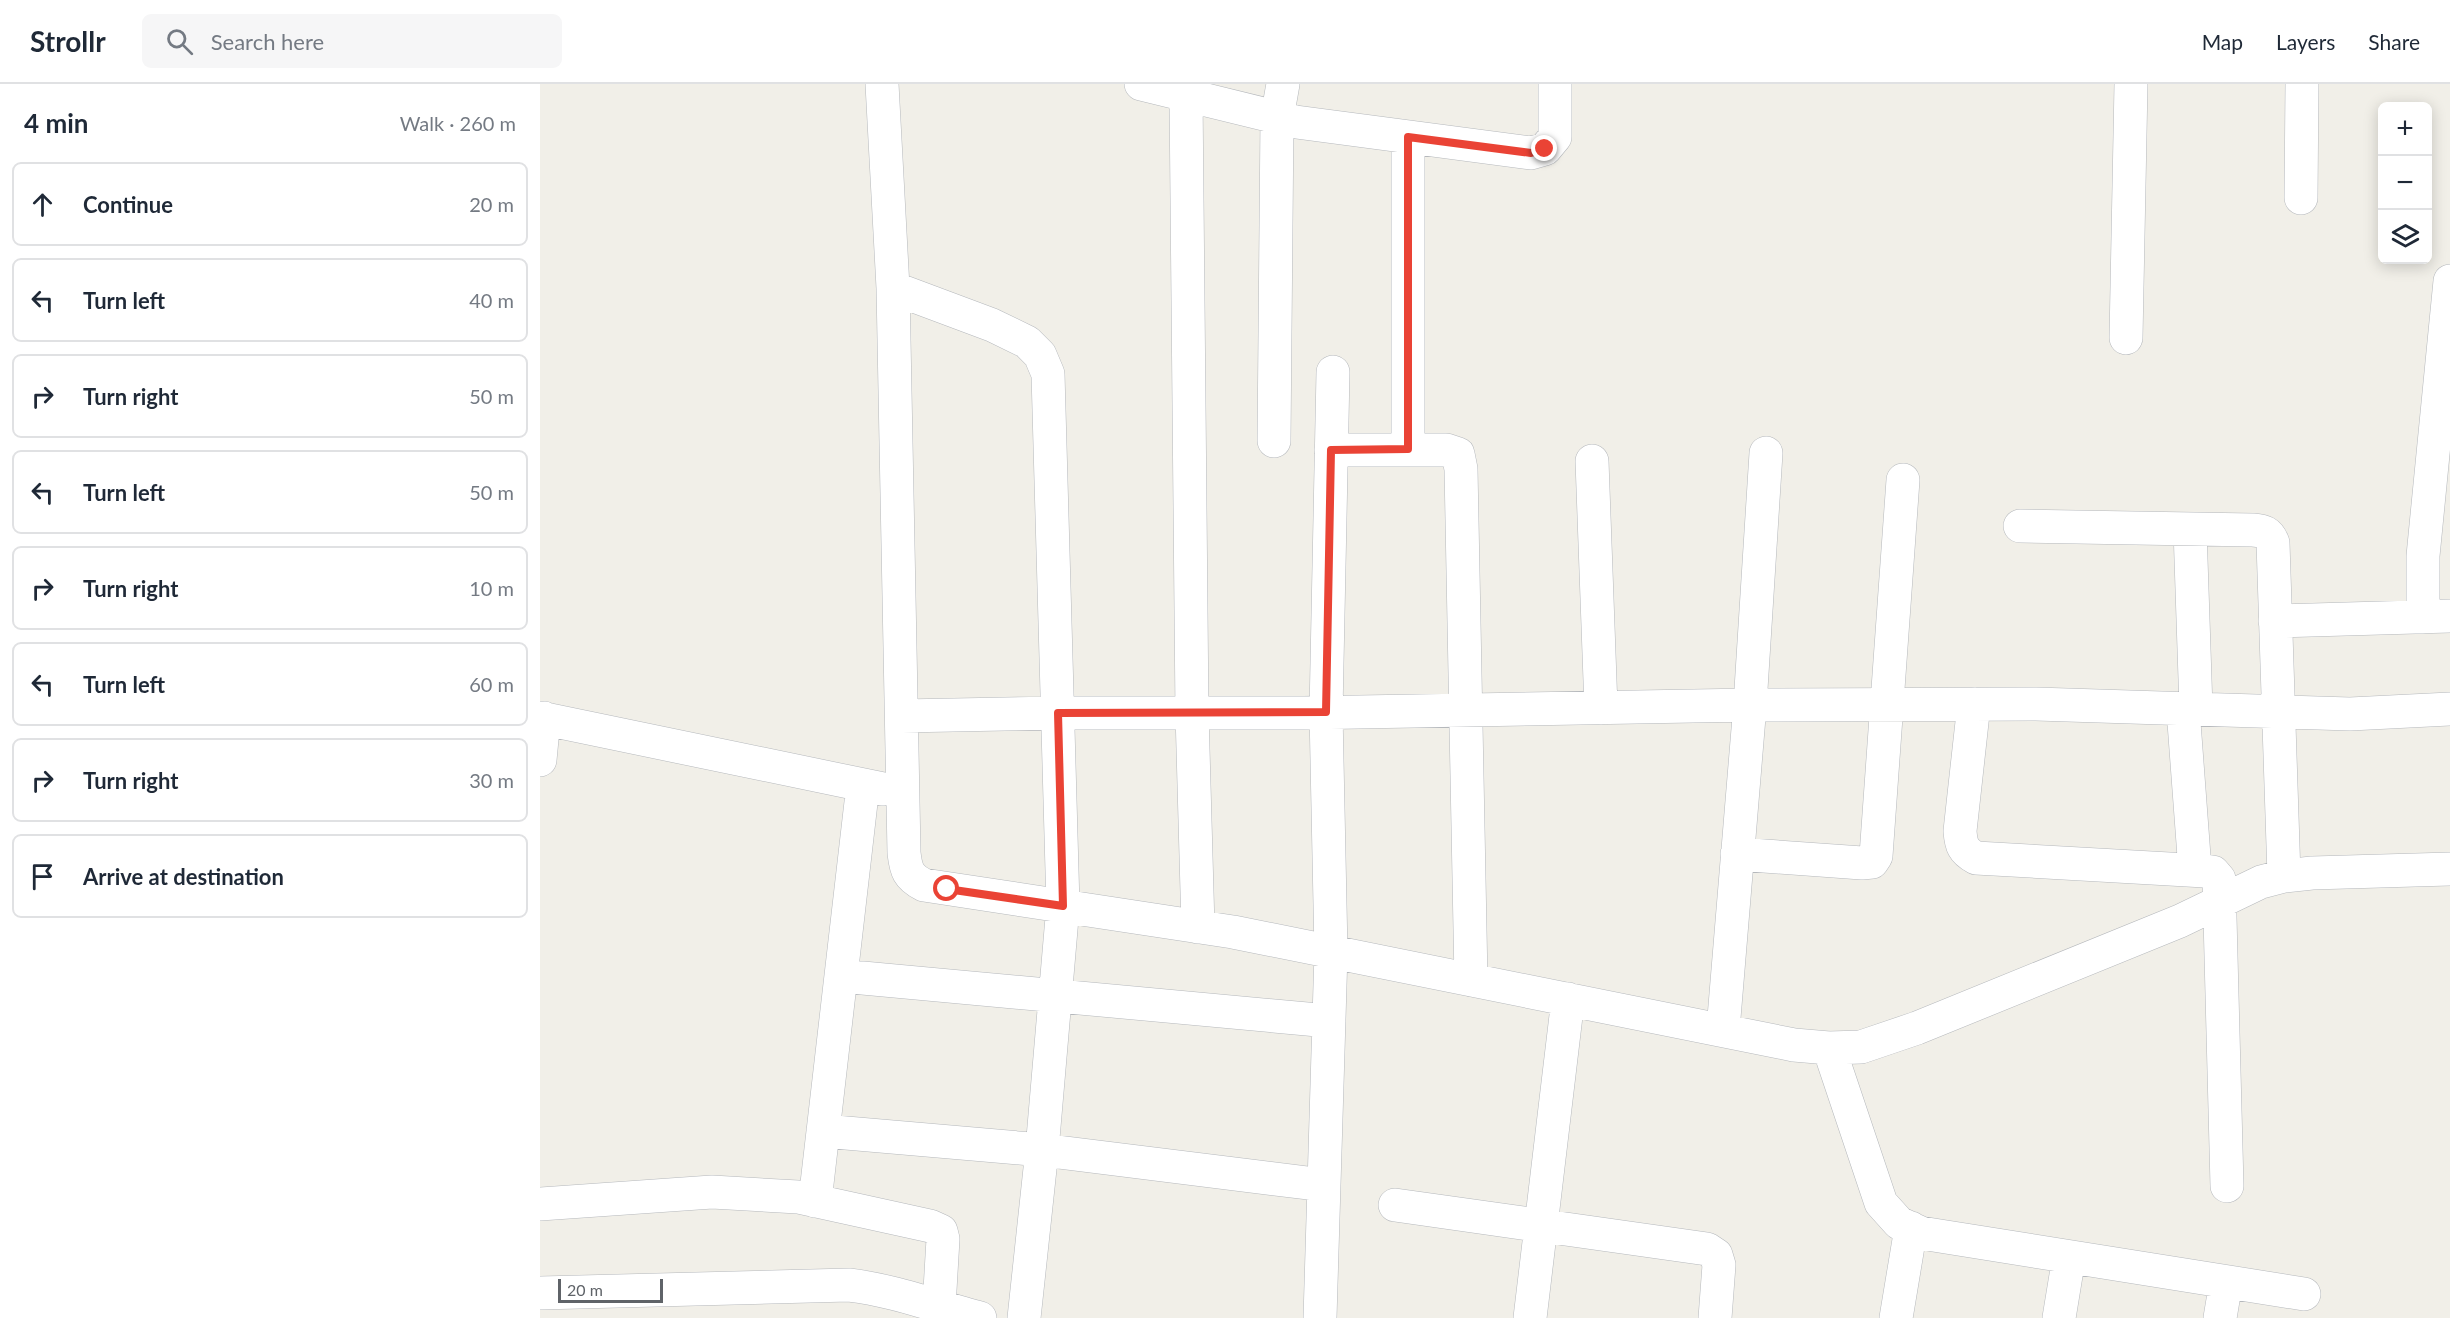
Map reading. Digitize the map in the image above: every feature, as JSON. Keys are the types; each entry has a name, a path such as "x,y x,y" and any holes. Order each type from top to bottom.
{"street":[{"path":"882,84 893,288 903,793 906,870 913,880 924,885 1198,927 1794,1045 1829,1048 1861,1047 1917,1028 2180,921 2261,882 2284,876 2312,873 2450,869"},
{"path":"1141,84 1277,118 1531,153 1545,149 1555,137 1555,84"},
{"path":"1274,441 1277,118 1283,84"},
{"path":"2126,338 2131,84"},
{"path":"2301,198 2302,84"},
{"path":"1186,95 1192,713 1198,927"},
{"path":"1408,137 1408,449"},
{"path":"2275,621 2437,617 2423,556 2442,432 2450,280"},
{"path":"893,288 992,325 1027,342 1040,355 1048,374 1063,906 1042,1150 1024,1318"},
{"path":"1320,1318 1331,952 1326,712 1333,372"},
{"path":"1331,450 1452,450 1458,454 1467,710 1471,980"},
{"path":"1723,1030 1750,705 1766,453"},
{"path":"1592,461 1600,708"},
{"path":"1737,854 1862,863 1872,862 1876,856 1903,480"},
{"path":"2020,526 2263,531 2271,535 2284,876"},
{"path":"2190,529 2190,709 2195,870"},
{"path":"1974,704 1960,831 1960,843 1966,853 1976,858 2195,870 2213,872 2219,879 2227,1186"},
{"path":"902,716 1750,705 2036,704 2350,714 2450,709"},
{"path":"540,760 542,718 903,793"},
{"path":"815,1201 863,785"},
{"path":"841,976 1329,1021"},
{"path":"1530,1318 1568,999"},
{"path":"1829,1048 1881,1203 1899,1223 1921,1233 2304,1294"},
{"path":"823,1131 1042,1150 1324,1185"},
{"path":"540,1204 712,1192 798,1197 930,1226 941,1231 944,1239 939,1307"},
{"path":"1395,1205 1707,1250 1716,1256 1719,1266 1715,1318"},
{"path":"1896,1318 1911,1228"},
{"path":"2059,1318 2069,1257"},
{"path":"2220,1318 2226,1282"},
{"path":"540,1293 849,1285 892,1292 980,1318"}],"route":[{"path":"947,889 1063,906 1058,713 1326,712 1331,450 1408,449 1408,137 1531,153 1545,149"}]}
